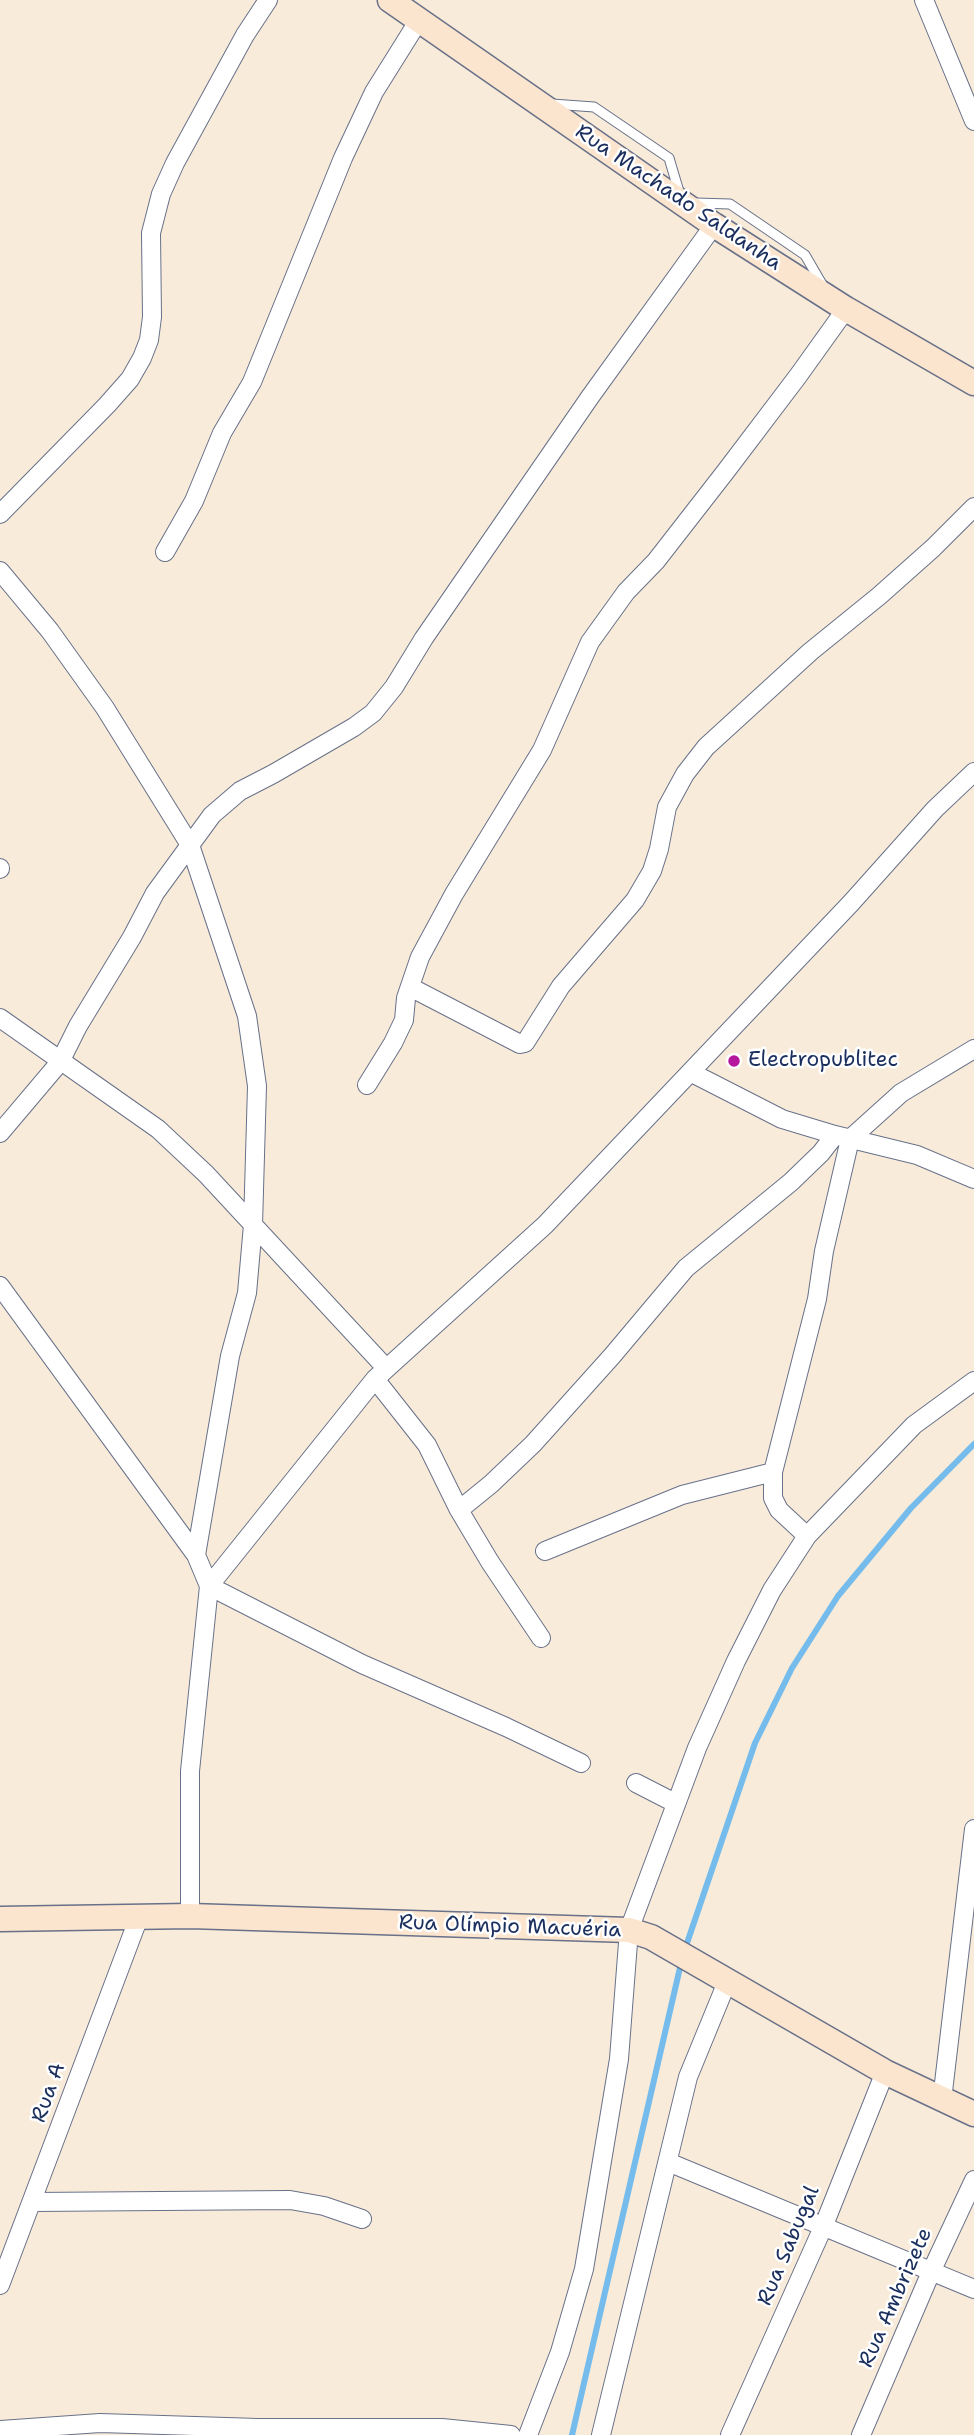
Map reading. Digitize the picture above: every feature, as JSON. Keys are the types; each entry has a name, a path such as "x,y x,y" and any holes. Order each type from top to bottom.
{"street":[{"path":"0,514 107,405 130,379 142,358 149,340 152,317 151,233 161,194 175,163 268,0"},
{"name":"Rua Machado Saldanha","path":"390,0 714,225 838,304 974,383"},
{"path":"924,0 974,121"},
{"path":"165,552 194,501 222,433 252,382 267,349 358,125 374,92 419,20"},
{"path":"0,1133 60,1062 155,893 212,815 240,791 324,745 373,713 394,687 424,638 590,397 714,225"},
{"path":"367,1085 404,1020 406,998 420,957 454,894 542,750 590,642 626,592 656,561 726,471 838,304"},
{"path":"410,987 520,1044 525,1043 561,986 635,900 652,871 667,807 685,774 706,747 810,652 924,556 974,507"},
{"path":"0,570 50,631 105,708 190,845 247,1016 257,1086 253,1225 247,1293 230,1356 196,1555"},
{"path":"209,1586 381,1374 545,1225 692,1073 935,809 974,772"},
{"path":"0,1018 158,1129 206,1174 253,1225 381,1374 427,1446 459,1510 490,1562 541,1638"},
{"path":"459,1510 533,1444 686,1268 791,1182 821,1153 901,1093 974,1049"},
{"path":"692,1073 782,1119 917,1155 974,1179"},
{"path":"807,1536 779,1510 773,1498 773,1472 817,1299 843,1137"},
{"path":"0,1286 196,1555 209,1586 190,1771 190,1916"},
{"path":"528,2435 560,2353 584,2269 640,1934 675,1803 736,1661 772,1590 807,1536 914,1425 974,1382"},
{"path":"545,1551 682,1495 773,1472"},
{"path":"209,1586 362,1664 581,1763"},
{"path":"636,1783 675,1803"},
{"path":"942,2099 972,1866 974,1829"},
{"name":"Rua Olímpio Macuéria","path":"0,1919 190,1916 640,1934 885,2072 974,2114"},
{"name":"Rua A","path":"0,2285 139,1917"},
{"path":"601,2435 688,2077 720,1977"},
{"name":"Rua Sabugal","path":"730,2435 824,2225 885,2072"},
{"path":"668,2162 974,2289"},
{"name":"Rua Ambrizete","path":"861,2435 974,2180"},
{"path":"32,2202 290,2200 324,2206 362,2219"},
{"path":"0,2430 100,2423 258,2428 442,2428 511,2435"}],"lane":[{"path":"683,203 730,204 805,255 838,304"}],"waterway":[{"path":"685,1949 755,1743 792,1668 838,1596 911,1508 974,1444"},
{"path":"572,2435 682,1959"}],"place":[{"name":"Electropublitec","path":"734,1061"}]}
